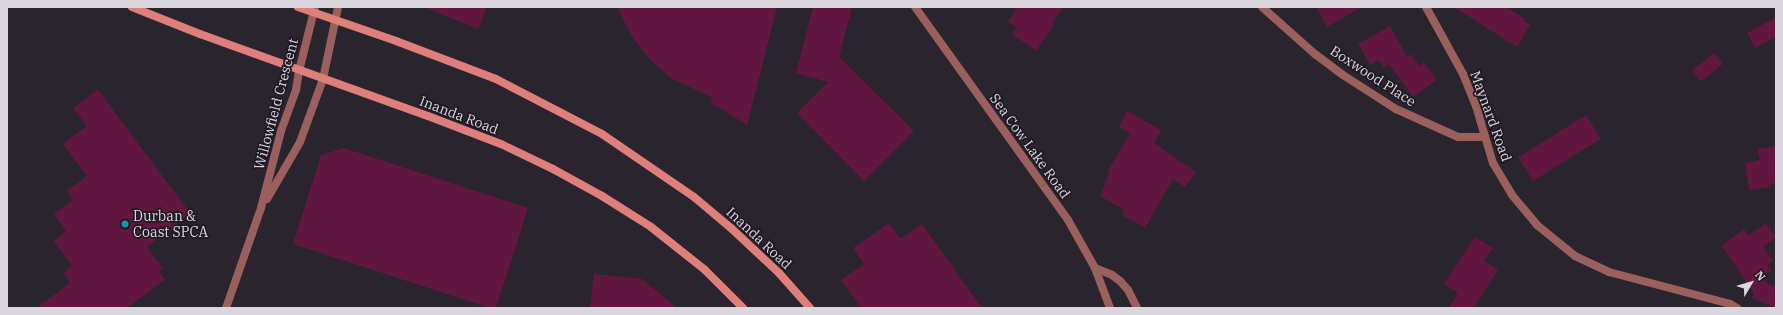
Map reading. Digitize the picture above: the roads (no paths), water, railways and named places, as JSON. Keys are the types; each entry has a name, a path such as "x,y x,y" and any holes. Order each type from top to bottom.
{"main road":[{"name":"Inanda Road","path":"132,7 299,71 501,144 553,169 602,196 651,227 705,270 743,308"},
{"name":"Inanda Road","path":"298,7 315,10 336,20 496,79 602,134 694,197 731,228 779,273 810,308"}],"street":[{"name":"Willowfield Crescent","path":"261,208 300,142 323,79 338,7"},
{"name":"Sea Cow Lake Road","path":"915,7 1068,220 1096,268 1110,308"},
{"name":"Boxwood Place","path":"1262,7 1315,54 1396,109 1458,138 1485,137"},
{"name":"Maynard Road","path":"1426,7 1463,74 1476,106 1493,163 1512,195 1537,225 1575,256 1609,272 1730,304 1737,308"},
{"name":"Willowfield Crescent","path":"226,308 261,208 281,131 296,90 299,71 315,10"},
{"path":"1096,268 1112,275 1120,281 1128,290 1137,308"}],"place":[{"name":"Durban & Coast SPCA","path":"125,224"}]}
